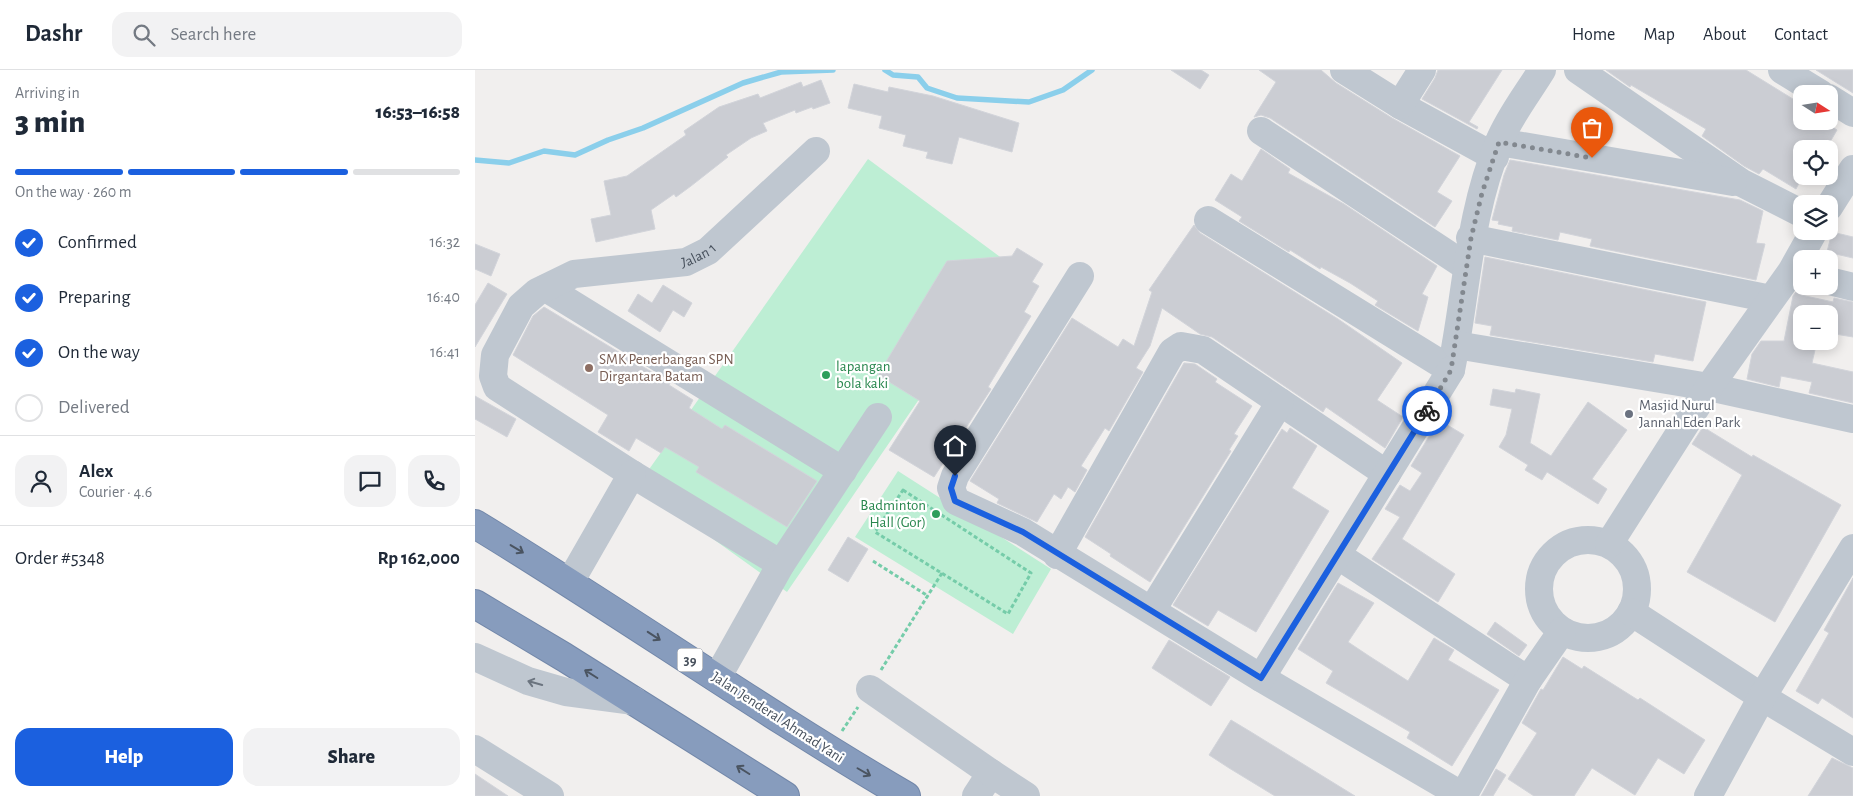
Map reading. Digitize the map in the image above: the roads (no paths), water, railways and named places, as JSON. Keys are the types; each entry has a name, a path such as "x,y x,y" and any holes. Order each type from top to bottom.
{"highway":[{"name":"Jalan Jenderal Ahmad Yani","path":"475,524 570,582 829,751 905,796"},
{"path":"475,604 785,796"}],"street":[{"path":"1344,70 1400,105 1497,149 1742,183"},
{"path":"1400,105 1422,70"},
{"path":"1261,678 1387,474 1454,357 1471,238 1482,193 1497,149 1541,70"},
{"path":"1578,70 1742,183 1793,209"},
{"path":"1782,70 1806,85"},
{"path":"1838,103 1853,112"},
{"path":"1261,131 1467,267"},
{"name":"Jalan 1","path":"632,474 497,387 493,376 495,355 521,306 537,292 574,274 686,262 708,251 816,152"},
{"path":"1838,195 1851,177"},
{"path":"1208,220 1454,357 1709,388 1853,419"},
{"path":"1471,238 1771,299"},
{"path":"1080,276 955,476 951,488 955,501 1023,532 1057,555 1152,610 1261,678 1463,796 1528,680 1562,631"},
{"path":"1609,544 1709,388 1771,299 1793,276"},
{"path":"1838,283 1853,287"},
{"path":"547,288 843,471"},
{"path":"1057,555 1172,352 1181,346 1203,350 1387,474"},
{"path":"1152,610 1280,402"},
{"path":"717,678 781,564 878,417"},
{"path":"570,582 632,474 781,564"},
{"path":"1594,539 1609,544 1623,553 1632,566 1637,581 1636,597 1631,612 1621,625 1608,634 1593,638 1577,637 1562,631 1550,620 1541,606 1539,589 1541,573 1549,558 1562,547 1577,540 1594,539"},
{"path":"1337,555 1528,680"},
{"path":"1708,796 1762,697 1849,564"},
{"path":"1631,612 1762,697 1853,752"},
{"path":"475,657 528,681 566,692 634,701"},
{"path":"869,689 1026,796"},
{"path":"475,749 550,796"},
{"path":"976,796 991,773"}],"waterway":[{"path":"475,160 509,163 544,151 575,155 608,140 643,128 743,83 781,72 833,70"},
{"path":"885,70 893,75 918,77 927,88 957,98 1029,102 1063,90 1092,70"}],"place":[{"name":"SMK Penerbangan SPN Dirgantara Batam","path":"589,368"},
{"name":"lapangan bola kaki","path":"826,375"},
{"name":"Masjid Nurul Jannah Eden Park","path":"1629,414"},
{"name":"Badminton Hall (Gor)","path":"936,514"}]}
